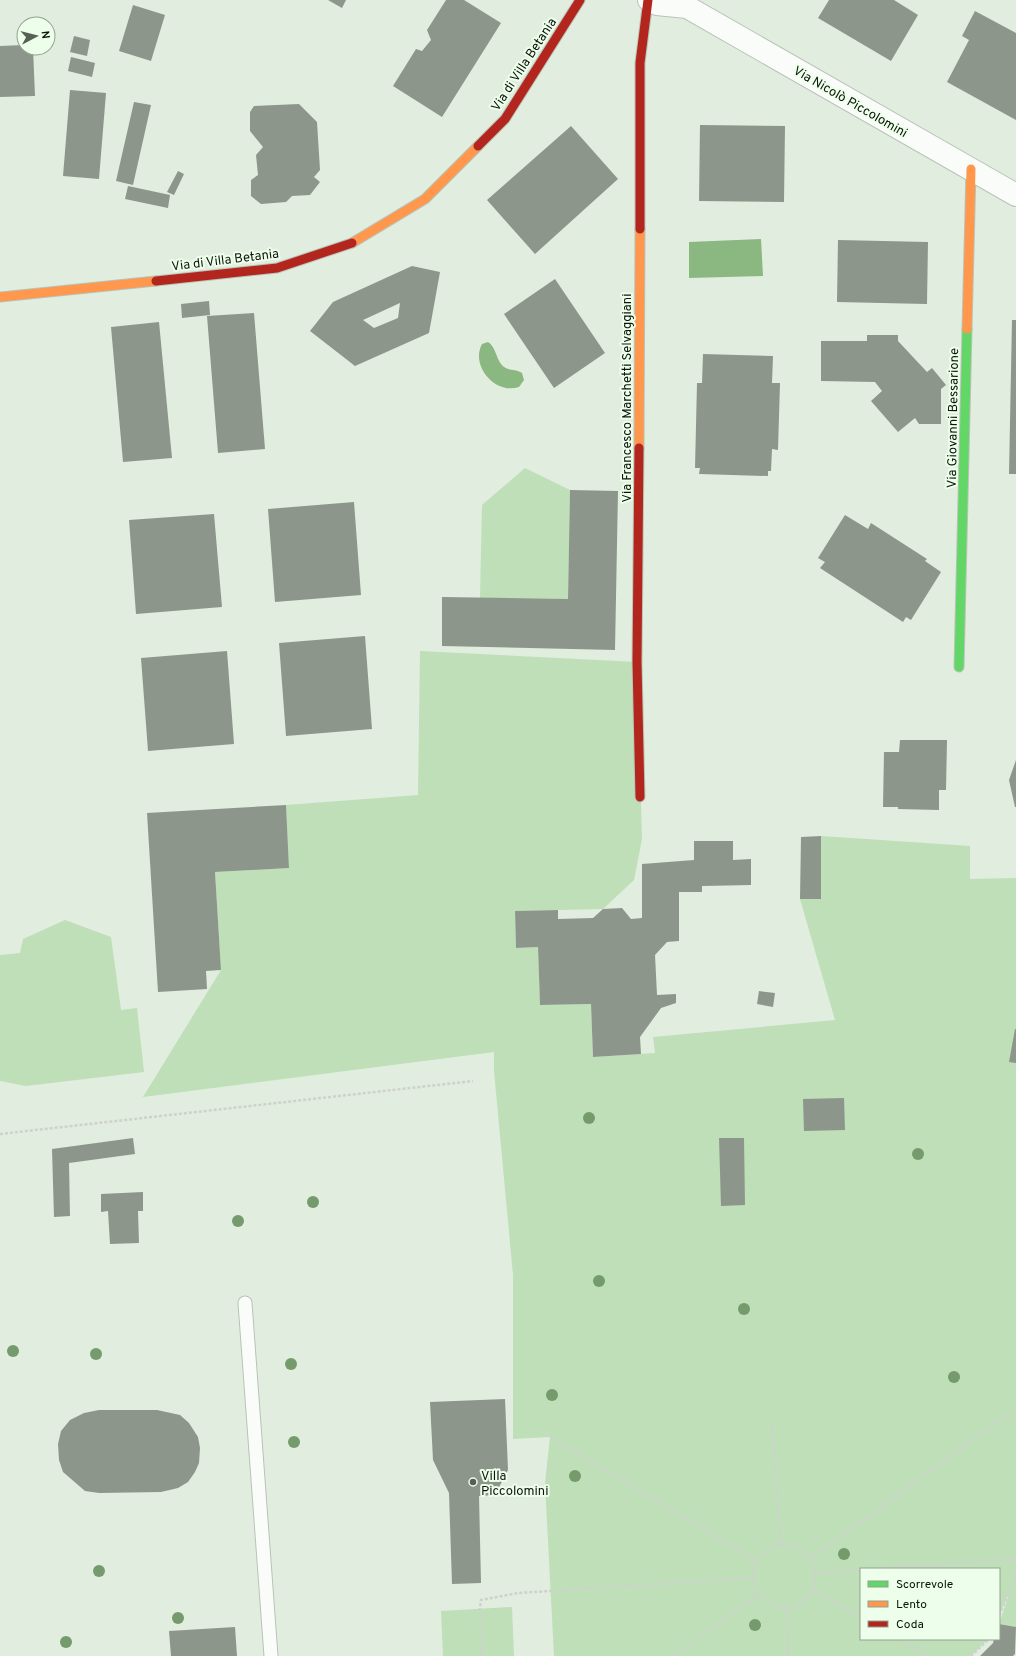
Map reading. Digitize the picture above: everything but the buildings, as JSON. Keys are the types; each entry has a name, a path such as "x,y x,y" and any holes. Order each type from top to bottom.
{"street":[{"name":"Via di Villa Betania","path":"0,297 277,268 354,242 426,199 505,119 580,0"},
{"name":"Via Nicolò Piccolomini","path":"648,0 657,4 684,3 971,169 1015,191"},
{"name":"Via Francesco Marchetti Selvaggiani","path":"640,797 637,662 640,362 640,63 648,0"},
{"name":"Via Giovanni Bessarione","path":"959,667 971,169"}],"lane":[{"path":"245,1303 271,1656"}],"path":[{"path":"0,1134 473,1081"},
{"path":"811,1558 1013,1410"},
{"path":"772,1424 780,1544"},
{"path":"550,1437 756,1560"},
{"path":"780,1544 798,1546 811,1558 816,1573 813,1590 802,1603 786,1608 770,1605 758,1594 752,1578 756,1560 766,1549 780,1544"},
{"path":"888,1568 1016,1559"},
{"path":"1000,1613 1015,1580 1016,1569"},
{"path":"816,1573 860,1570"},
{"path":"482,1656 481,1600 518,1593 752,1578"},
{"path":"813,1590 860,1617"},
{"path":"675,1656 758,1594"},
{"path":"786,1608 789,1656"},
{"path":"900,1640 928,1656"},
{"path":"971,1656 987,1640"}],"shaded area":[{"path":"761,239 763,276 689,278 689,242"},
{"path":"488,342 492,346 503,366 522,373 524,380 519,387 502,387 487,377 479,361 479,352 482,344"},
{"path":"525,468 570,490 568,599 480,598 482,505"},
{"path":"420,651 637,662 642,839 634,880 603,909 515,911 516,948 538,947 540,1005 591,1004 593,1057 655,1053 653,1037 835,1020 800,899 821,899 821,836 970,846 970,879 1016,878 1016,1627 1000,1624 1010,1591 1000,1613 1000,1568 860,1568 860,1640 987,1640 971,1656 554,1656 545,1483 550,1437 513,1439 513,1275 494,1071 494,1052 143,1097 221,970 215,872 289,868 286,805 418,795"},
{"path":"65,920 111,937 121,1010 137,1008 144,1072 26,1086 0,1081 0,955 20,953 23,939"},
{"path":"512,1607 514,1656 443,1656 441,1611"}],"traffic: fast":[{"path":"959,667 967,329"}],"traffic: slow":[{"path":"352,243 425,199 478,146"},
{"path":"967,329 971,169"},
{"path":"639,448 640,229"},
{"path":"0,297 156,281"}],"traffic: jam":[{"path":"478,146 505,119 580,0"},
{"path":"640,229 640,63 648,0"},
{"path":"156,281 277,268 352,243"},
{"path":"639,448 637,662 640,797"}],"place":[{"name":"Villa Piccolomini","path":"473,1482"}]}
